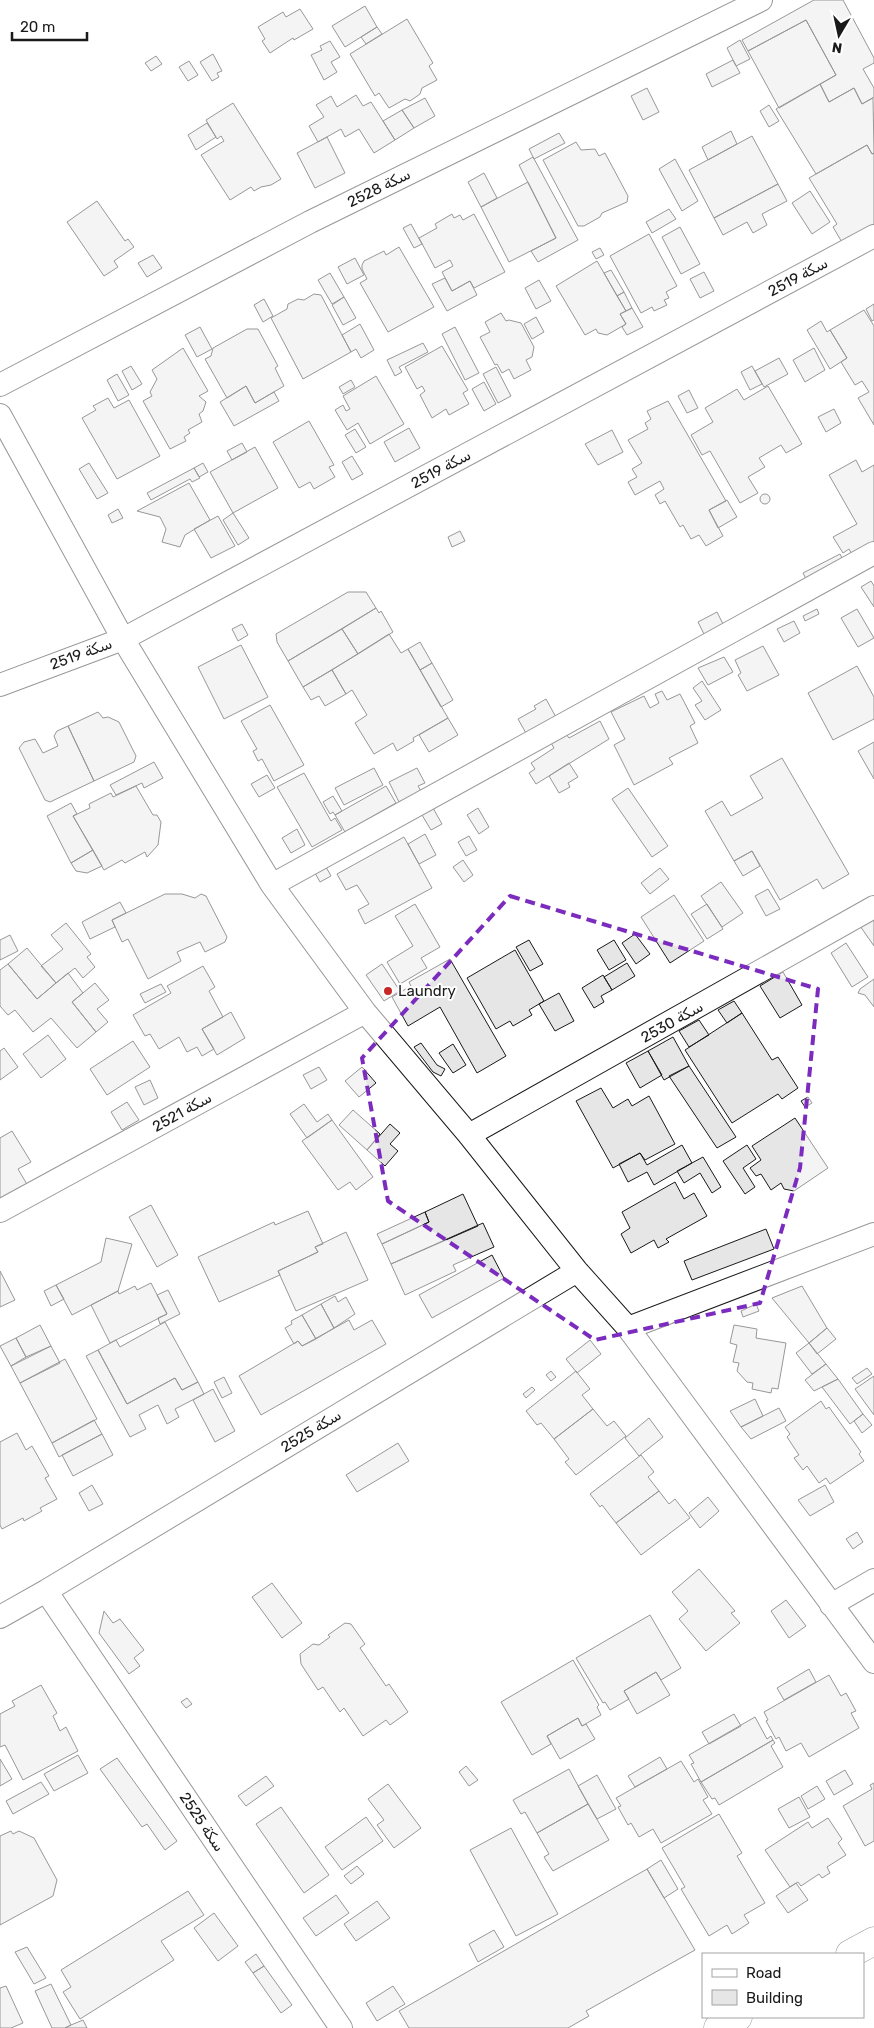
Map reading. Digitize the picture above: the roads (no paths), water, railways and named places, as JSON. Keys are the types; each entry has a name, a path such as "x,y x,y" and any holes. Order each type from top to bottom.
{"street":[{"name":"سكة 2528","path":"0,385 310,222 762,0"},
{"name":"سكة 2519","path":"0,685 123,639 874,236"},
{"path":"0,415 123,639 272,885 365,1012 469,1135 577,1271 628,1328 830,1605 874,1662"},
{"path":"272,885 874,553"},
{"name":"سكة 2530","path":"469,1135 874,908"},
{"name":"سكة 2521","path":"0,1211 365,1012"},
{"path":"628,1328 874,1234"},
{"name":"سكة 2525","path":"0,1616 46,1591 577,1271"},
{"path":"830,1605 874,1580"},
{"name":"سكة 2525","path":"46,1591 341,2028"},
{"path":"852,1953 874,1941"},
{"path":"718,2028 736,2018"}],"place":[{"name":"Laundry","path":"388,991"}]}
